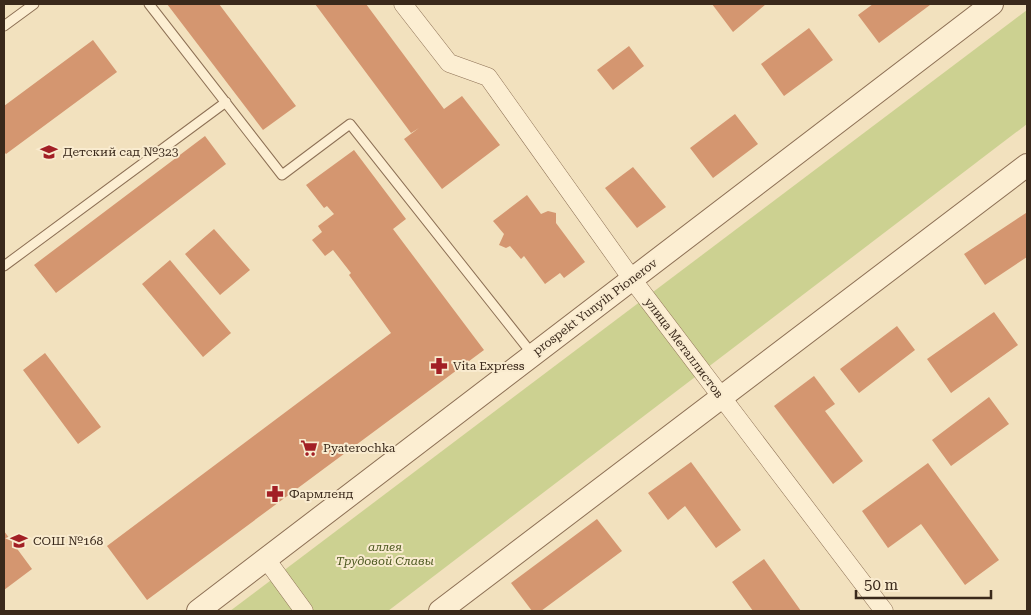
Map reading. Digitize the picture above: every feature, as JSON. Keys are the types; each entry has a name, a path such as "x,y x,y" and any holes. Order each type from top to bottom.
{"street":[{"name":"улица Металлистов","path":"403,4 449,63 488,77 632,279 884,611"},
{"name":"prospekt Yunyih Pionerov","path":"198,611 992,4"},
{"path":"440,611 1027,165"},
{"path":"266,559 304,611"}],"lane":[{"path":"4,26 34,4"},
{"path":"149,4 282,175 350,124 533,355"},
{"path":"4,266 226,102"}],"green space":[{"name":"аллея Трудовой Славы","path":"1027,10 1027,124 388,611 230,611"}],"building":[{"path":"167,4 219,4 296,106 263,130"},
{"path":"315,4 366,4 444,109 462,96 500,145 442,189 404,139 419,128 411,133"},
{"path":"712,4 766,4 733,32"},
{"path":"873,4 930,5 879,43 858,15"},
{"path":"809,28 833,60 784,96 761,64"},
{"path":"93,40 117,72 6,154 4,152 4,106"},
{"path":"629,46 644,66 613,90 597,70"},
{"path":"735,114 758,144 713,178 690,148"},
{"path":"205,136 226,164 56,293 34,265"},
{"path":"354,150 406,219 393,229 484,350 147,600 107,546 391,333 349,275 351,273 333,250 325,256 312,240 322,232 318,226 334,214 327,206 324,208 306,185"},
{"path":"633,167 666,207 637,228 605,188"},
{"path":"527,195 541,214 548,211 556,213 556,223 585,262 564,278 560,273 545,284 524,256 521,259 510,246 506,248 499,245 504,234 493,221"},
{"path":"1026,213 1027,257 985,285 964,254"},
{"path":"214,229 250,270 220,295 185,254"},
{"path":"170,260 231,333 203,357 142,284"},
{"path":"994,312 1018,345 951,393 927,359"},
{"path":"897,326 915,350 859,393 840,369"},
{"path":"45,353 101,427 78,444 23,370"},
{"path":"814,376 835,404 825,411 863,461 833,484 774,406"},
{"path":"989,397 1009,424 951,466 932,440"},
{"path":"691,462 741,530 716,548 685,506 668,520 648,493"},
{"path":"928,463 999,560 965,585 921,524 888,548 862,511"},
{"path":"597,519 622,551 541,611 532,611 511,583"},
{"path":"4,531 32,569 4,590"},
{"path":"764,559 801,611 753,611 732,582"}],"place":[{"name":"Детский сад №323","path":"49,152"},
{"name":"Vita Express","path":"439,366"},
{"name":"Pyaterochka","path":"309,448"},
{"name":"Фармленд","path":"275,494"},
{"name":"СОШ №168","path":"19,541"}]}
